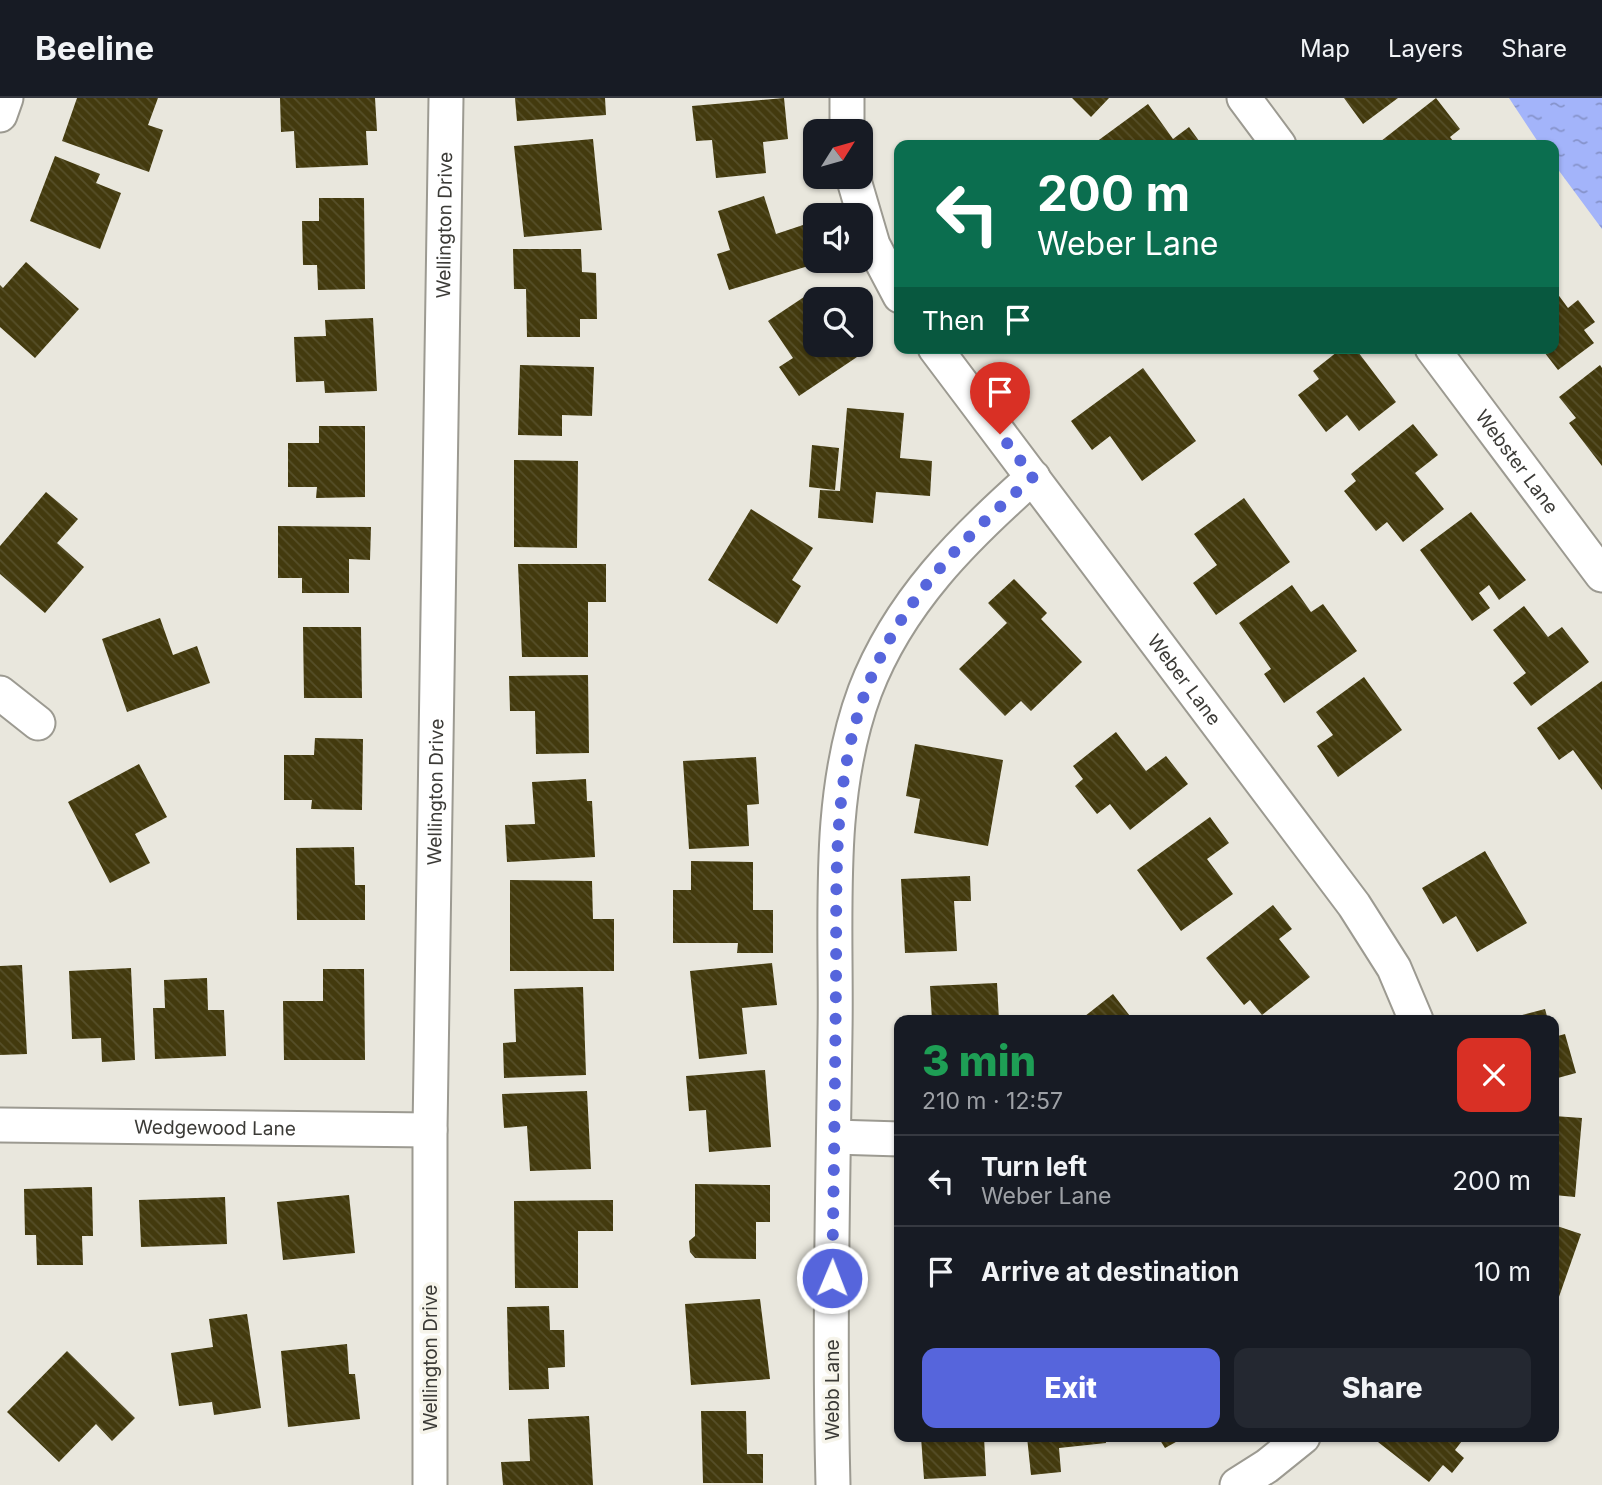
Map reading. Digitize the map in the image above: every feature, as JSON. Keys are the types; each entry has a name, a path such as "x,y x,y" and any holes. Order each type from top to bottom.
{"street":[{"path":"0,115 6,98"},
{"name":"Wellington Drive","path":"430,1485 430,1130 446,98"},
{"path":"847,119 848,98"},
{"path":"1244,98 1275,140"},
{"path":"856,189 873,245 894,285"},
{"name":"Weber Lane","path":"940,354 1354,905 1394,968 1414,1015"},
{"name":"Webster Lane","path":"1436,354 1602,575"},
{"name":"Webb Lane","path":"833,1485 834,1137 841,789 855,723 880,657 919,594 961,543 1033,477"},
{"path":"0,693 38,723"},
{"name":"Wedgewood Lane","path":"0,1125 430,1130"},
{"path":"834,1137 894,1139"},
{"path":"1237,1485 1297,1442"}],"water":[{"path":"1509,98 1602,98 1602,229 1559,171 1559,140 1537,140"}],"building":[{"path":"77,98 158,98 148,125 163,130 149,172 62,141"},
{"path":"280,98 375,98 377,131 366,131 368,165 296,168 294,131 281,132"},
{"path":"515,98 605,98 606,115 517,121"},
{"path":"784,98 788,139 763,142 766,173 716,178 712,140 696,141 692,106"},
{"path":"1072,98 1109,98 1091,117"},
{"path":"1344,98 1398,98 1363,124"},
{"path":"1436,98 1460,129 1450,137 1452,140 1382,140"},
{"path":"1148,104 1173,139 1189,127 1198,140 1099,140"},
{"path":"593,139 602,230 524,237 514,146"},
{"path":"55,156 100,174 96,183 121,193 100,249 30,221"},
{"path":"764,196 776,234 803,225 803,268 729,290 717,254 730,250 718,211"},
{"path":"319,198 364,198 365,289 318,290 317,265 303,265 302,221 319,221"},
{"path":"513,249 581,249 582,272 596,273 597,319 580,319 580,337 527,337 526,289 514,289"},
{"path":"26,262 79,309 35,358 0,327 0,285 3,288"},
{"path":"1559,296 1568,308 1578,300 1595,322 1584,330 1594,343 1558,370 1546,354 1559,354"},
{"path":"803,298 803,357 857,357 799,396 779,367 793,358 768,321"},
{"path":"373,318 377,391 325,393 324,381 296,382 294,337 326,336 325,320"},
{"path":"1334,354 1360,354 1396,402 1359,431 1347,415 1326,432 1298,395 1319,379 1313,371"},
{"path":"520,365 594,367 592,416 562,415 562,436 518,435"},
{"path":"1600,365 1602,466 1569,423 1576,418 1559,397"},
{"path":"1143,368 1196,441 1142,481 1110,436 1092,450 1071,421"},
{"path":"847,408 904,413 900,458 932,461 930,496 876,492 873,523 818,518 820,490 840,491"},
{"path":"1413,424 1438,455 1415,473 1444,509 1403,542 1387,522 1376,531 1344,491 1356,481 1351,474"},
{"path":"319,426 365,426 365,497 316,498 317,487 288,487 288,443 319,443"},
{"path":"812,445 839,448 835,490 809,487"},
{"path":"514,460 578,461 577,548 514,547"},
{"path":"46,492 78,519 57,543 84,567 45,613 0,574 0,546"},
{"path":"1244,498 1290,562 1216,615 1193,583 1217,565 1194,534"},
{"path":"751,509 813,548 792,580 801,586 777,624 708,580"},
{"path":"1471,512 1526,580 1499,600 1489,585 1479,593 1490,608 1472,621 1420,550"},
{"path":"278,526 371,527 370,560 349,559 349,593 302,593 302,578 278,578"},
{"path":"518,564 606,564 606,602 588,602 588,657 522,657"},
{"path":"1014,579 1047,613 1041,619 1082,662 1031,711 1021,701 1005,716 959,669 1007,623 988,603"},
{"path":"1292,585 1311,612 1323,604 1357,651 1284,703 1264,674 1271,669 1239,623"},
{"path":"1524,606 1548,637 1562,627 1589,662 1531,706 1513,683 1526,673 1493,630"},
{"path":"160,618 173,655 197,646 210,683 127,712 102,639"},
{"path":"303,627 361,627 362,698 304,698"},
{"path":"588,675 589,753 536,754 535,711 510,711 509,676"},
{"path":"1364,677 1402,730 1338,777 1317,746 1333,735 1316,712"},
{"path":"1602,681 1602,790 1573,750 1559,760 1537,728"},
{"path":"1116,732 1146,771 1166,756 1188,784 1130,830 1110,804 1097,814 1075,786 1083,779 1073,766"},
{"path":"315,738 363,739 362,810 311,809 312,800 284,800 284,755 314,755"},
{"path":"915,744 1003,760 988,846 914,833 920,799 906,796"},
{"path":"756,757 759,804 747,805 749,846 689,849 683,761"},
{"path":"139,764 167,817 135,834 150,863 110,883 68,802"},
{"path":"586,779 587,801 592,801 595,857 507,862 505,825 535,824 532,782"},
{"path":"1210,817 1229,843 1207,859 1233,894 1181,931 1137,870"},
{"path":"354,847 355,885 365,885 365,920 297,920 296,848"},
{"path":"1485,851 1527,923 1477,952 1456,916 1443,924 1422,888"},
{"path":"691,861 753,862 753,910 773,910 773,953 737,953 738,943 673,943 673,890 691,890"},
{"path":"970,876 971,901 954,901 957,951 905,953 901,879"},
{"path":"510,880 592,881 593,919 614,919 614,971 510,971"},
{"path":"1273,905 1292,929 1279,939 1310,977 1262,1015 1250,1000 1244,1005 1206,958"},
{"path":"772,963 777,1005 742,1008 747,1054 699,1059 690,971"},
{"path":"22,965 27,1054 0,1055 0,966"},
{"path":"131,968 135,1060 102,1062 101,1038 72,1039 69,971"},
{"path":"323,969 364,969 365,1060 284,1060 283,1001 323,1001"},
{"path":"207,978 208,1010 224,1010 226,1056 155,1059 153,1008 165,1008 164,980"},
{"path":"997,983 999,1015 932,1015 930,986"},
{"path":"583,987 586,1075 504,1078 503,1043 516,1042 514,989"},
{"path":"1113,994 1129,1015 1086,1015"},
{"path":"1545,1009 1547,1015 1522,1015"},
{"path":"1565,1034 1576,1073 1559,1078 1559,1036"},
{"path":"765,1070 771,1147 709,1152 706,1110 689,1111 686,1076"},
{"path":"587,1091 591,1169 530,1171 527,1126 504,1128 502,1094"},
{"path":"1559,1116 1582,1118 1575,1197 1559,1195"},
{"path":"695,1184 770,1185 770,1222 756,1222 756,1259 695,1258 690,1252 689,1241 695,1236"},
{"path":"92,1187 93,1236 82,1236 83,1265 37,1265 36,1235 25,1235 24,1189"},
{"path":"349,1195 355,1253 283,1260 277,1202"},
{"path":"225,1197 227,1244 141,1247 139,1200"},
{"path":"613,1200 613,1231 578,1231 578,1288 515,1288 514,1201"},
{"path":"1559,1227 1581,1234 1559,1297"},
{"path":"760,1299 770,1379 691,1385 685,1304"},
{"path":"549,1306 550,1330 564,1330 565,1367 548,1368 549,1389 509,1390 507,1307"},
{"path":"247,1314 261,1408 214,1415 212,1402 179,1406 171,1353 213,1347 209,1319"},
{"path":"347,1344 349,1374 355,1374 360,1419 288,1427 281,1351"},
{"path":"67,1351 135,1418 112,1441 96,1424 59,1462 7,1412"},
{"path":"701,1411 746,1411 747,1454 763,1454 763,1483 703,1483"},
{"path":"589,1416 593,1485 503,1485 501,1462 530,1461 528,1419"},
{"path":"921,1442 984,1442 986,1476 924,1479"},
{"path":"1028,1442 1106,1442 1059,1448 1061,1472 1031,1475"},
{"path":"1161,1442 1176,1442 1165,1448"},
{"path":"1378,1442 1461,1442 1455,1450 1464,1458 1452,1473 1443,1465 1429,1482"}],"route":[{"path":"832,1278 838,835 847,753 866,689 898,624 938,569 961,543 1033,477 1000,434"}]}
